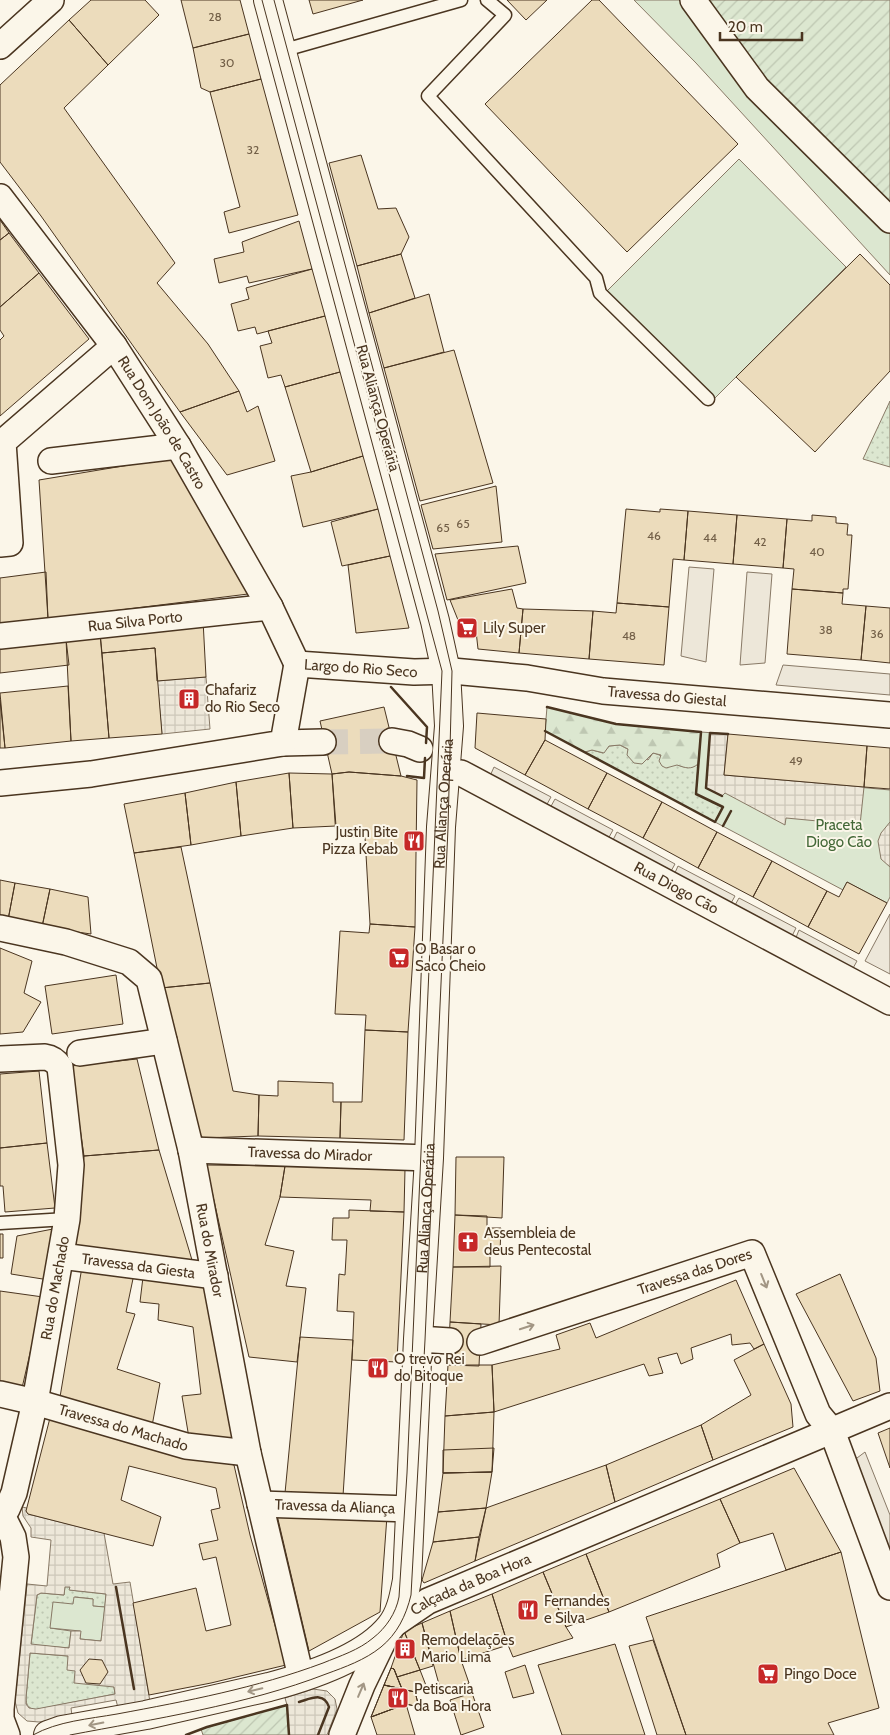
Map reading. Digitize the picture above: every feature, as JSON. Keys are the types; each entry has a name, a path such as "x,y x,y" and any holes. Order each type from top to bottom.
{"street":[{"path":"0,46 51,0"},
{"name":"Rua Aliança Operária","path":"268,0 433,612 446,671 449,726 441,827 429,1158 410,1509 405,1593 398,1613 390,1627"},
{"path":"693,0 757,88 890,220"},
{"name":"Rua Dom João de Castro","path":"0,197 114,346 178,446 270,607 297,664"},
{"path":"0,544 10,543 3,442 114,346"},
{"path":"52,461 178,446"},
{"name":"Rua Silva Porto","path":"0,636 270,607"},
{"name":"Largo do Rio Seco","path":"283,744 297,664 414,672 446,671"},
{"name":"Travessa do Giestal","path":"446,671 527,678 603,691 890,715"},
{"path":"0,783 91,774 283,744 323,742"},
{"path":"392,742 408,744 420,749"},
{"name":"Rua Diogo Cão","path":"461,773 890,1002"},
{"name":"Rua do Mirador","path":"0,928 66,942 129,962 149,979 191,1150 248,1453 301,1677"},
{"path":"80,1053 164,1041"},
{"name":"Rua do Machado","path":"0,1059 37,1056 52,1058 60,1067 71,1165 67,1219 35,1402 12,1502 1,1515"},
{"name":"Travessa do Mirador","path":"191,1150 429,1158"},
{"name":"Travessa das Dores","path":"480,1342 752,1253 818,1414 832,1431"},
{"name":"Travessa da Giesta","path":"61,1256 215,1276"},
{"path":"418,1339 450,1341"},
{"name":"Travessa do Machado","path":"0,1394 35,1402 186,1446 248,1453"},
{"name":"Calçada da Boa Hora","path":"48,1735 62,1730 146,1715 269,1687 343,1661 359,1653 390,1627 428,1601 890,1406"},
{"path":"832,1431 890,1587"},
{"name":"Travessa da Aliança","path":"260,1504 410,1509"},
{"path":"1,1515 13,1537 16,1557 1,1709 1,1719 7,1735"},
{"path":"342,1735 362,1685 390,1627"}],"lane":[{"path":"281,51 461,0"},
{"path":"487,0 505,14 428,96 596,278 600,293 708,399"},
{"path":"0,1222 67,1219"}],"green space":[{"path":"634,0 693,0 890,220 890,275 696,63"},
{"path":"693,0 890,0 890,219"},
{"path":"739,159 846,267 709,404 602,296"},
{"path":"890,401 890,467 863,459"},
{"path":"547,707 616,724 701,732 698,764 691,768 677,765 666,768 659,761 661,755 653,753 642,764 634,763 627,755 628,749 620,745 609,746 604,753 592,750 585,752 545,731"},
{"name":"Praceta Diogo Cão","path":"701,732 728,734 724,775 890,790 890,897 887,903 847,882 843,890 715,822 722,807 696,794"},
{"path":"620,745 648,760 653,753 681,766 692,767 698,764 696,794 723,807 715,822 585,752 592,750 603,753 609,746"},
{"path":"65,1586 70,1587 70,1590 106,1594 105,1607 92,1606 93,1599 75,1597 74,1604 50,1628 71,1631 69,1648 31,1645 37,1595 41,1593 64,1595"},
{"path":"74,1597 93,1599 93,1606 105,1607 101,1641 80,1639 80,1631 50,1628 53,1602 73,1604"},
{"path":"30,1653 68,1656 75,1671 114,1687 115,1694 34,1710 30,1708 26,1700"},
{"path":"287,1705 289,1735 203,1735 201,1729"}],"shaded area":[{"path":"689,567 714,569 706,662 681,656"},
{"path":"747,572 772,574 765,663 740,665"},
{"path":"783,665 890,674 890,695 776,685"},
{"path":"206,677 210,729 162,734 157,681"},
{"path":"710,733 728,734 724,775 864,787 860,825 786,818 785,825 725,793 722,796 706,788"},
{"path":"494,767 551,797 546,806 490,776"},
{"path":"555,799 613,830 608,839 550,808"},
{"path":"890,822 890,867 881,859 878,841 881,833"},
{"path":"617,832 675,864 670,873 612,842"},
{"path":"678,866 735,896 730,905 674,875"},
{"path":"739,898 796,928 791,938 734,907"},
{"path":"890,914 890,974 865,961"},
{"path":"799,930 857,961 852,970 795,940"},
{"path":"865,1452 890,1515 890,1554 853,1461"},
{"path":"22,1507 27,1508 28,1514 104,1533 113,1584 130,1582 150,1702 118,1708 116,1700 71,1708 72,1716 39,1722 27,1721 18,1713 15,1701 27,1584 47,1586 51,1540 31,1537 31,1528 23,1516","holes":["65,1587 70,1587 69,1590 106,1594 101,1641 80,1639 81,1631 71,1631 69,1648 31,1644 37,1595 41,1593 64,1595","30,1653 68,1656 67,1670 75,1671 74,1683 114,1687 115,1694 36,1709 29,1708 26,1704 26,1698"]},
{"path":"313,1689 327,1691 335,1699 337,1709 327,1735 289,1735 285,1698"}],"building":[{"path":"91,0 145,0 159,15 108,65 69,20"},
{"path":"181,0 240,0 249,34 193,48"},
{"path":"309,0 363,0 313,14"},
{"path":"507,0 547,0 526,20"},
{"path":"592,0 599,0 738,144 627,252 485,104"},
{"path":"69,20 108,65 64,108 175,263 157,283 208,344 239,391 180,412 41,216 0,162 0,85"},
{"path":"249,34 261,79 210,92 201,88 193,48"},
{"path":"261,79 298,215 229,233 224,212 240,207 210,92"},
{"path":"361,155 378,209 396,208 409,237 401,254 357,266 329,163"},
{"path":"0,220 9,233 0,240"},
{"path":"299,221 312,269 249,283 247,276 219,283 214,259 244,252 242,242"},
{"path":"9,233 39,273 0,307 0,240"},
{"path":"401,254 415,298 369,313 357,266"},
{"path":"860,254 890,285 890,371 815,452 736,377"},
{"path":"312,269 325,316 257,334 255,327 238,331 231,304 249,299 246,288"},
{"path":"39,273 89,339 0,416 0,340 4,336 0,330 0,307"},
{"path":"429,294 444,352 384,368 369,313"},
{"path":"325,316 340,372 285,387 281,375 268,378 260,346 272,343 268,331"},
{"path":"454,350 493,483 420,501 384,368"},
{"path":"340,372 363,456 311,472 285,387"},
{"path":"239,391 247,412 258,406 275,461 227,475 180,412"},
{"path":"363,456 378,509 303,527 291,476"},
{"path":"171,458 248,594 48,619 39,480"},
{"path":"496,486 502,542 433,549 421,505"},
{"path":"378,509 390,556 342,566 331,522"},
{"path":"626,509 660,512 660,509 688,511 684,560 673,559 669,607 617,603"},
{"path":"688,511 737,515 733,564 684,560"},
{"path":"737,515 787,519 783,568 733,564"},
{"path":"812,515 836,517 836,523 848,524 847,535 852,535 848,589 843,589 843,593 792,589 794,569 783,568 787,519 812,521"},
{"path":"518,546 526,583 447,600 435,554"},
{"path":"390,556 409,628 356,633 348,565"},
{"path":"46,572 48,619 0,625 0,578"},
{"path":"512,589 517,608 523,609 519,653 478,649 476,631 464,635 450,600"},
{"path":"792,589 843,593 842,604 866,606 861,660 787,654"},
{"path":"617,603 669,607 664,665 589,659 593,611 616,613"},
{"path":"866,606 890,608 890,663 861,660"},
{"path":"523,609 593,611 589,659 519,653"},
{"path":"203,620 206,677 157,681 155,648 102,653 100,633"},
{"path":"100,633 109,738 71,741 66,639"},
{"path":"66,639 69,665 0,673 0,646"},
{"path":"155,648 162,734 109,738 102,653"},
{"path":"68,686 71,741 5,748 0,693"},
{"name":"Chafariz do Rio Seco","path":"194,694 195,703 184,705 182,695"},
{"path":"0,700 5,748 0,748"},
{"path":"384,707 401,776 349,772 332,774 320,721"},
{"path":"477,713 546,719 545,740 525,775 475,748"},
{"path":"728,734 867,746 864,787 724,775"},
{"path":"545,740 607,773 588,809 525,775"},
{"path":"867,746 890,748 890,789 864,787"},
{"path":"349,772 401,776 417,780 415,927 370,924 365,837 336,837 332,774"},
{"path":"289,773 293,828 241,836 236,782"},
{"path":"289,773 332,774 336,826 293,828"},
{"path":"607,773 662,802 643,838 588,809"},
{"path":"236,782 241,836 191,845 185,793"},
{"path":"185,793 191,845 134,853 124,804"},
{"path":"662,802 717,832 698,868 643,838"},
{"path":"717,832 772,861 753,897 698,868"},
{"path":"181,847 210,983 161,988 134,853"},
{"path":"772,861 827,891 808,927 753,897"},
{"path":"0,880 15,883 8,920 0,919"},
{"path":"847,882 887,903 859,954 808,927 827,891 839,897"},
{"path":"15,883 50,889 42,927 8,920"},
{"path":"50,889 88,897 91,934 42,927"},
{"path":"370,924 415,927 408,1032 365,1030 366,1015 335,1014 340,931 369,933"},
{"path":"0,948 32,961 24,993 41,1002 23,1032 0,1034"},
{"path":"116,975 123,1024 52,1034 45,986"},
{"path":"210,983 233,1091 259,1095 258,1136 203,1138 191,1124 161,988"},
{"path":"365,1030 408,1032 404,1140 340,1138 341,1102 362,1102"},
{"path":"137,1059 159,1150 84,1156 71,1066"},
{"path":"39,1071 47,1143 0,1148 0,1074"},
{"path":"278,1081 333,1083 333,1102 341,1102 340,1138 258,1136 259,1095 278,1096"},
{"path":"47,1143 55,1208 5,1212 3,1186 0,1186 0,1148"},
{"path":"159,1150 192,1260 74,1246 84,1156"},
{"path":"456,1157 504,1157 502,1218 455,1215"},
{"path":"206,1165 285,1166 280,1197 265,1245 294,1251 286,1286 306,1288 297,1362 249,1357"},
{"path":"285,1166 405,1169 404,1212 370,1211 371,1200 280,1197"},
{"path":"349,1210 404,1212 397,1362 352,1360 354,1312 337,1311 339,1274 345,1275 347,1240 332,1240 333,1218 349,1218"},
{"path":"455,1215 487,1216 487,1228 501,1228 500,1251 490,1251 490,1267 453,1267"},
{"path":"58,1228 49,1280 11,1274 17,1236"},
{"path":"0,1234 3,1234 3,1258 0,1258"},
{"path":"501,1266 499,1325 450,1322 453,1267"},
{"path":"82,1267 134,1274 126,1312 135,1314 117,1369 160,1383 152,1426 60,1397"},
{"path":"840,1274 876,1358 880,1391 853,1401 796,1294"},
{"path":"143,1277 210,1283 242,1439 189,1438 182,1396 201,1394 193,1327 158,1320 159,1304 140,1302"},
{"path":"736,1280 764,1344 754,1349 750,1343 732,1345 731,1334 691,1348 693,1359 681,1364 677,1353 658,1358 663,1373 649,1376 644,1364 494,1412 492,1365 560,1349 556,1335 590,1323 596,1338"},
{"path":"0,1291 43,1297 22,1388 0,1383"},
{"path":"450,1322 481,1324 479,1366 448,1365"},
{"path":"300,1337 353,1340 343,1496 285,1493"},
{"path":"764,1344 791,1404 793,1427 713,1460 701,1425 751,1395 734,1360"},
{"path":"448,1365 492,1365 494,1412 445,1416"},
{"path":"494,1412 492,1472 443,1473 445,1416"},
{"path":"51,1414 234,1465 250,1535 286,1665 211,1683 149,1695 133,1603 196,1588 206,1631 231,1625 216,1557 203,1560 199,1544 218,1540 211,1510 220,1508 216,1488 129,1466 121,1500 161,1517 153,1546 28,1514 26,1511"},
{"path":"701,1425 713,1460 615,1502 606,1465"},
{"path":"890,1428 890,1468 878,1433"},
{"path":"494,1448 492,1472 443,1473 443,1450"},
{"path":"606,1465 615,1502 475,1561 486,1508"},
{"path":"794,1468 841,1552 786,1570 773,1533 740,1543 720,1499"},
{"path":"492,1472 486,1508 438,1512 443,1473"},
{"path":"720,1499 740,1543 717,1554 720,1567 609,1612 586,1554"},
{"path":"486,1508 479,1537 433,1542 438,1512"},
{"path":"277,1515 387,1516 380,1612 309,1651"},
{"path":"479,1537 475,1561 424,1583 422,1580 433,1542"},
{"name":"Pingo Doce","path":"841,1552 879,1708 828,1723 834,1735 686,1735 646,1617"},
{"path":"586,1554 609,1612 566,1627 543,1572"},
{"name":"Fernandes e Silva","path":"543,1572 566,1627 573,1638 513,1657 492,1594"},
{"path":"492,1594 508,1645 461,1660 450,1611"},
{"path":"450,1611 461,1660 469,1683 442,1695 422,1623"},
{"path":"422,1623 433,1666 420,1670 404,1631"},
{"name":"Remodelações Mario Lima","path":"404,1631 420,1670 397,1677 394,1669 391,1668"},
{"path":"653,1640 686,1735 657,1735 629,1646"},
{"path":"615,1644 645,1735 562,1735 538,1665"},
{"path":"89,1659 102,1660 108,1672 100,1684 86,1683 80,1670"},
{"path":"525,1665 534,1693 513,1698 505,1672"},
{"path":"391,1668 394,1669 402,1689 384,1685"},
{"path":"391,1668 394,1669 402,1689 384,1685"},
{"path":"420,1670 427,1688 415,1692 402,1689 397,1677"},
{"name":"Petiscaria da Boa Hora","path":"384,1685 415,1692 419,1707 406,1704 371,1717"},
{"name":"Petiscaria da Boa Hora","path":"384,1685 415,1692 419,1707 406,1704 371,1717"},
{"path":"472,1693 484,1727 461,1735 450,1700"},
{"path":"406,1704 415,1735 377,1735 371,1717"}],"tunnel":[{"path":"323,742 392,741"}],"tram line":[{"path":"33,1735 43,1730 74,1721 169,1704 247,1687 323,1663 356,1649 378,1634 393,1614 399,1597 407,1473 442,671 262,0"},
{"path":"70,1735 232,1703 295,1685 348,1666 375,1652 387,1642 404,1617 411,1595 425,1340 448,828 452,671 438,611 274,0"}],"wall":[{"path":"391,687 427,727 426,743"},
{"path":"545,731 715,822 723,807 696,794 701,732 616,724 547,707"},
{"path":"722,796 706,788 710,733 728,734"},
{"path":"407,776 424,778 425,758"},
{"path":"723,826 731,811"},
{"path":"116,1587 134,1689"},
{"path":"299,1702 316,1697 327,1702 329,1707 318,1735"},
{"path":"186,1735 207,1727 287,1705 289,1735"}],"place":[{"name":"Lily Super","path":"467,628"},
{"name":"Chafariz do Rio Seco","path":"189,699"},
{"name":"Justin Bite Pizza Kebab","path":"414,841"},
{"name":"O Basar o Saco Cheio","path":"399,958"},
{"name":"Assembleia de deus Pentecostal","path":"468,1242"},
{"name":"O trevo Rei do Bitoque","path":"378,1368"},
{"name":"Fernandes e Silva","path":"528,1610"},
{"name":"Remodelações Mario Lima","path":"405,1649"},
{"name":"Pingo Doce","path":"768,1674"},
{"name":"Petiscaria da Boa Hora","path":"398,1698"}]}
